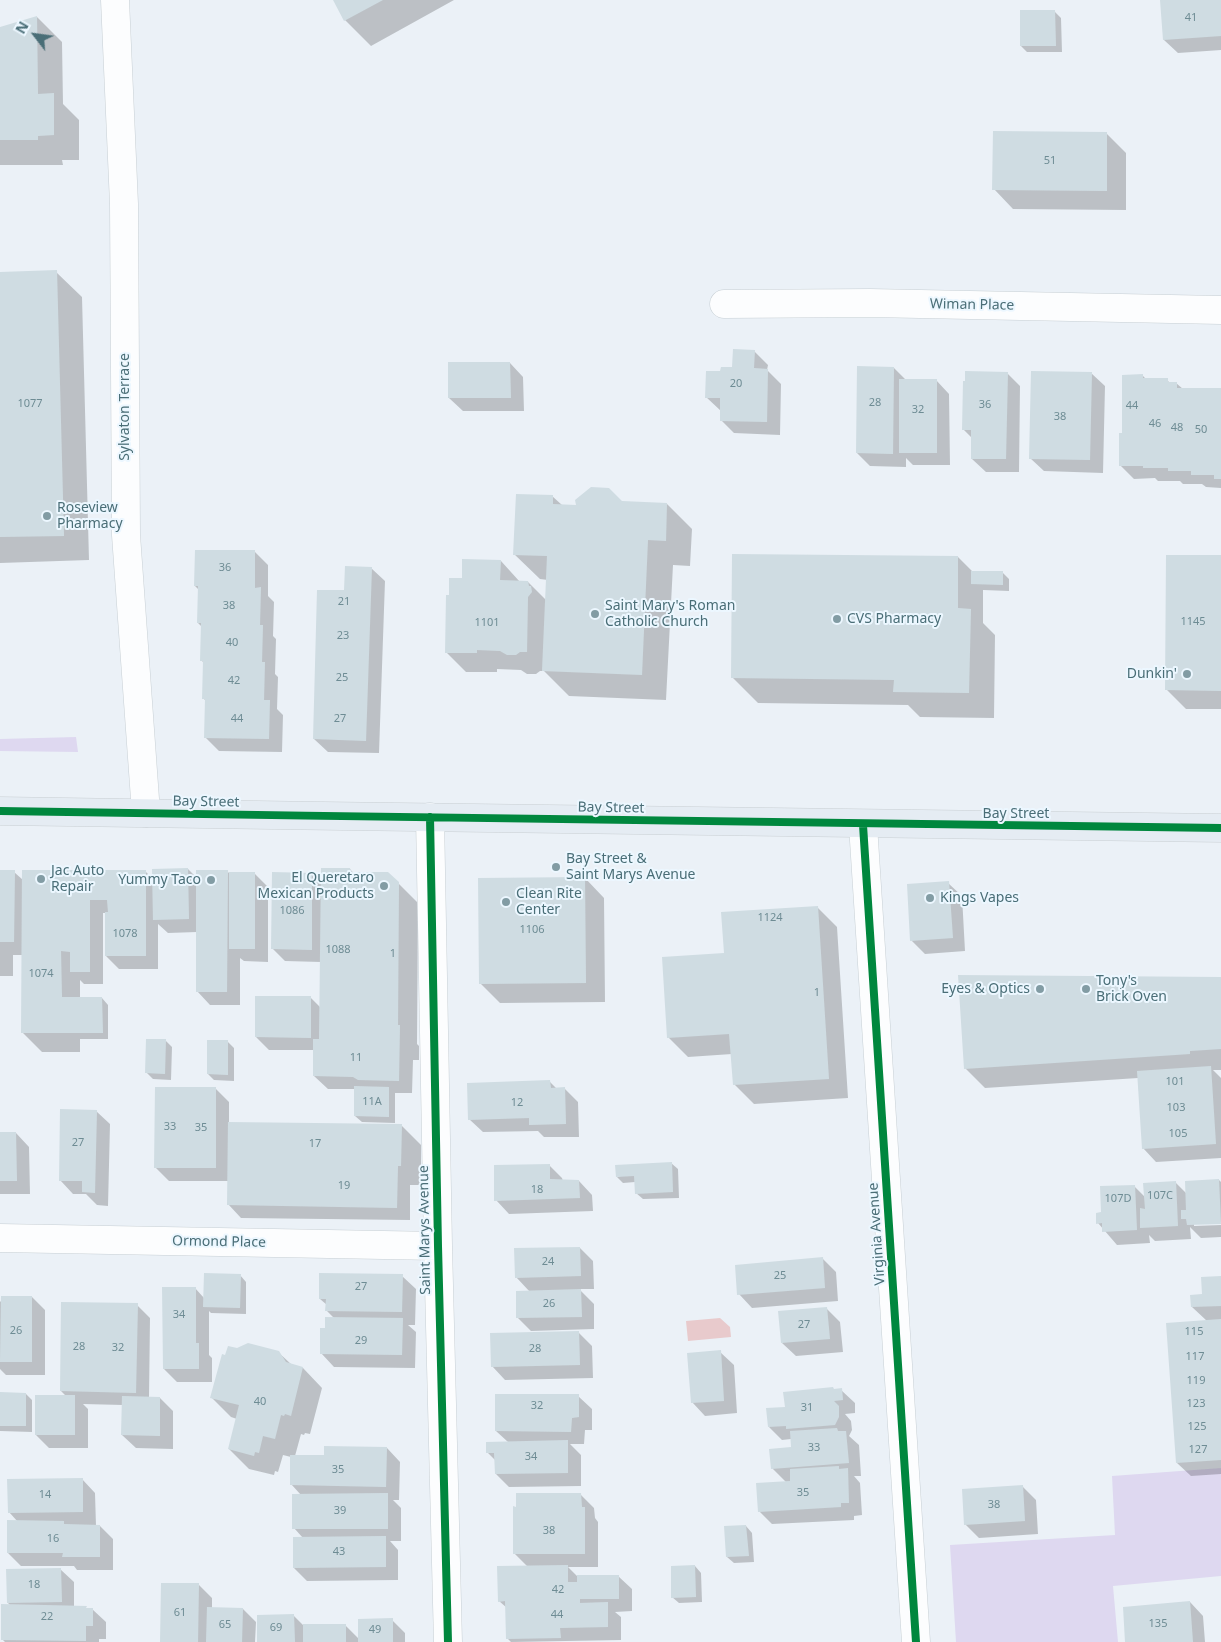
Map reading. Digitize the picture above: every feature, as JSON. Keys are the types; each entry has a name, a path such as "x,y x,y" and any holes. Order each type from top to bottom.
{"main road":[{"name":"Bay Street","path":"0,812 863,825 1221,828"}],"street":[{"name":"Sylvaton Terrace","path":"115,0 124,204 126,535 146,814"},
{"name":"Wiman Place","path":"724,304 870,303 1221,310"},
{"name":"Saint Marys Avenue","path":"430,817 448,1642"},
{"name":"Virginia Avenue","path":"863,825 916,1642"},
{"name":"Ormond Place","path":"0,1238 438,1246"}],"shaded area":[{"path":"76,737 78,752 0,751 0,739"},
{"path":"720,1318 730,1327 731,1337 688,1341 686,1321"},
{"path":"1221,1468 1221,1576 1113,1586 1118,1642 956,1642 950,1545 1115,1535 1112,1476"}],"building":[{"path":"333,0 383,0 344,21"},
{"path":"1160,0 1221,0 1221,36 1163,40"},
{"path":"1020,10 1055,10 1056,46 1020,46"},
{"path":"37,16 38,94 54,93 54,135 38,136 38,140 0,140 0,27"},
{"path":"993,131 1107,132 1107,191 992,190"},
{"path":"57,270 64,536 0,537 0,272"},
{"path":"733,349 755,350 754,368 768,369 767,422 720,421 720,398 705,398 706,371 720,371 721,367 732,367"},
{"path":"448,362 510,362 511,398 448,398"},
{"path":"857,366 894,367 893,454 856,453"},
{"path":"965,371 1008,372 1006,459 971,459 971,430 962,430"},
{"path":"1031,371 1092,372 1090,460 1029,459"},
{"path":"1143,374 1143,378 1168,378 1168,382 1177,382 1177,388 1221,388 1221,479 1214,479 1214,475 1191,475 1191,471 1168,471 1168,468 1119,466 1119,433 1122,433 1122,375"},
{"path":"899,379 937,379 937,453 899,453"},
{"name":"Saint Mary's Roman Catholic Church","path":"591,487 609,488 622,501 667,503 666,541 648,540 642,675 542,671 547,556 513,555 516,494 553,495 553,504 576,505 575,500"},
{"path":"195,550 255,550 255,588 261,587 260,625 263,625 262,662 265,662 264,700 270,700 269,739 204,738 205,699 202,699 203,661 200,661 201,623 197,623 198,586 194,586"},
{"path":"732,554 958,556 958,608 971,609 969,693 893,692 894,680 731,678"},
{"path":"1166,555 1221,555 1221,691 1165,690"},
{"path":"462,559 501,560 500,580 528,581 532,592 528,597 527,652 520,652 516,655 507,655 500,651 477,650 477,653 445,653 446,595 449,595 449,578 462,578"},
{"path":"345,566 372,567 366,741 313,739 317,590 344,590"},
{"path":"971,571 1003,571 1003,585 971,584"},
{"path":"188,868 189,919 153,920 152,869"},
{"path":"321,868 350,868 351,875 357,875 357,872 388,872 399,882 399,1081 313,1076 313,1039 319,1039"},
{"path":"0,870 15,870 14,942 0,942"},
{"path":"22,870 146,870 146,956 105,956 105,912 108,912 107,900 90,900 90,972 70,972 70,952 61,951 62,997 102,997 103,1033 21,1033"},
{"path":"196,870 228,870 227,992 196,992"},
{"path":"229,872 255,872 255,949 229,949"},
{"path":"272,872 312,873 312,950 271,949"},
{"path":"585,877 586,983 479,984 478,878"},
{"path":"949,881 953,938 910,941 907,884"},
{"path":"818,906 829,1079 733,1085 729,1034 667,1038 662,957 724,953 721,912"},
{"path":"958,975 1221,977 1221,1049 1190,1051 1190,1054 964,1069"},
{"path":"255,996 311,996 311,1038 255,1037"},
{"path":"146,1039 166,1039 165,1074 145,1073"},
{"path":"207,1040 228,1040 228,1075 207,1074"},
{"path":"1211,1066 1216,1144 1142,1149 1137,1071"},
{"path":"550,1080 551,1088 565,1087 566,1124 529,1125 529,1118 468,1120 467,1083"},
{"path":"354,1086 389,1087 389,1117 354,1116"},
{"path":"155,1087 216,1087 216,1168 154,1168"},
{"path":"60,1109 97,1110 95,1193 82,1192 82,1181 59,1181"},
{"path":"228,1122 402,1124 397,1208 227,1205"},
{"path":"0,1132 16,1132 17,1181 0,1181"},
{"path":"672,1162 673,1192 635,1194 634,1176 616,1177 615,1165"},
{"path":"550,1164 550,1179 579,1180 580,1198 494,1201 494,1165"},
{"path":"1219,1179 1221,1224 1187,1225 1186,1219 1181,1219 1181,1210 1186,1210 1185,1181"},
{"path":"1176,1181 1178,1226 1140,1228 1140,1208 1145,1209 1143,1183"},
{"path":"1135,1185 1137,1230 1102,1232 1102,1223 1096,1224 1096,1213 1101,1212 1100,1186"},
{"path":"580,1247 581,1276 515,1278 514,1248"},
{"path":"823,1257 825,1288 737,1295 735,1265"},
{"path":"204,1273 241,1274 240,1308 203,1307"},
{"path":"319,1273 403,1274 402,1312 325,1311 326,1299 319,1299"},
{"path":"1221,1276 1221,1306 1191,1307 1190,1295 1202,1294 1201,1277"},
{"path":"162,1287 196,1287 196,1343 199,1343 199,1369 163,1369"},
{"path":"581,1289 582,1317 516,1318 516,1291"},
{"path":"1,1296 32,1296 32,1362 0,1362"},
{"path":"61,1302 138,1303 136,1393 60,1391"},
{"path":"827,1307 830,1339 781,1343 778,1311"},
{"path":"325,1317 403,1318 402,1355 320,1354 320,1328 325,1328"},
{"path":"1221,1319 1221,1460 1176,1463 1166,1323"},
{"path":"579,1331 580,1365 491,1367 490,1333"},
{"path":"248,1343 279,1351 286,1362 303,1367 291,1416 281,1415 275,1439 263,1436 259,1453 255,1452 254,1456 228,1449 239,1405 210,1398 222,1354 225,1355 228,1346 237,1348"},
{"path":"721,1350 724,1401 691,1403 687,1353"},
{"path":"833,1387 834,1389 842,1388 843,1400 834,1401 839,1406 839,1417 835,1425 786,1429 786,1426 768,1427 766,1408 785,1407 783,1392"},
{"path":"0,1392 26,1393 26,1426 0,1426"},
{"path":"495,1394 579,1394 579,1417 572,1418 571,1432 495,1431"},
{"path":"35,1395 75,1395 75,1435 35,1435"},
{"path":"122,1396 160,1397 160,1436 121,1435"},
{"path":"837,1428 838,1431 846,1431 849,1463 771,1469 769,1449 791,1447 790,1431"},
{"path":"568,1440 568,1473 495,1474 494,1453 486,1453 486,1442"},
{"path":"324,1446 387,1447 386,1487 290,1485 290,1455 324,1455"},
{"path":"839,1466 839,1469 848,1468 849,1503 841,1503 841,1507 758,1512 756,1483 790,1481 790,1469"},
{"path":"83,1478 83,1512 8,1513 7,1479"},
{"path":"1023,1485 1025,1521 964,1525 962,1489"},
{"path":"388,1493 388,1529 292,1529 292,1494"},
{"path":"516,1493 581,1493 582,1507 585,1507 585,1554 513,1554 513,1506 516,1507"},
{"path":"7,1520 64,1521 64,1524 100,1525 100,1557 62,1557 63,1553 7,1553"},
{"path":"746,1525 749,1556 726,1557 724,1526"},
{"path":"386,1536 386,1567 293,1568 293,1537"},
{"path":"568,1565 568,1582 577,1582 577,1575 619,1575 619,1599 580,1599 580,1603 608,1602 608,1627 560,1628 561,1638 506,1639 505,1601 498,1602 497,1566"},
{"path":"695,1565 696,1597 671,1598 671,1566"},
{"path":"61,1568 62,1602 7,1603 6,1569"},
{"path":"161,1583 199,1583 198,1642 160,1642"},
{"path":"1190,1601 1193,1642 1125,1642 1123,1607"},
{"path":"1,1604 87,1606 86,1608 93,1608 93,1626 86,1626 86,1641 1,1640"},
{"path":"207,1607 243,1608 242,1642 206,1642"},
{"path":"294,1614 295,1642 257,1642 257,1615"},
{"path":"393,1618 393,1642 358,1642 358,1619"},
{"path":"303,1624 346,1624 346,1642 303,1642"}],"cycle path":[{"path":"0,811 1221,828"},
{"path":"430,817 448,1642"},
{"path":"863,825 916,1642"}],"place":[{"name":"Roseview Pharmacy","path":"47,516"},
{"name":"Saint Mary's Roman Catholic Church","path":"595,614"},
{"name":"CVS Pharmacy","path":"837,619"},
{"name":"Dunkin'","path":"1187,674"},
{"name":"Bay Street & Saint Marys Avenue","path":"556,867"},
{"name":"Jac Auto Repair","path":"41,879"},
{"name":"Yummy Taco","path":"211,880"},
{"name":"El Queretaro Mexican Products","path":"384,886"},
{"name":"Kings Vapes","path":"930,898"},
{"name":"Clean Rite Center","path":"506,902"},
{"name":"Eyes & Optics","path":"1040,989"},
{"name":"Tony's Brick Oven","path":"1086,989"}]}
